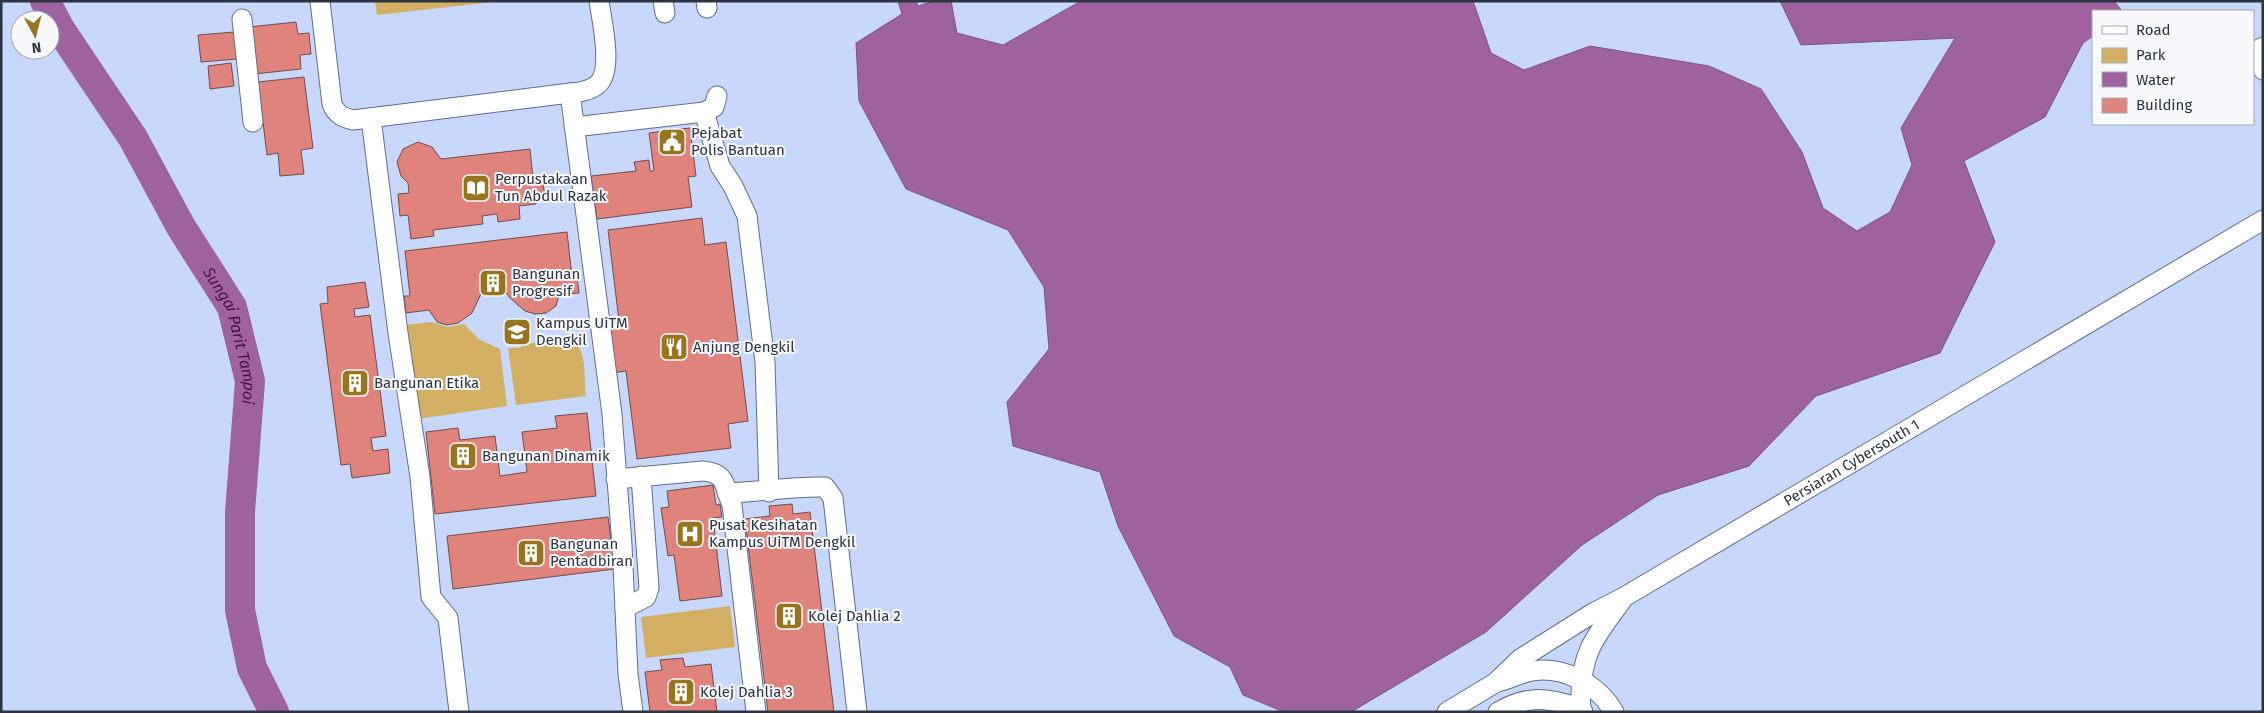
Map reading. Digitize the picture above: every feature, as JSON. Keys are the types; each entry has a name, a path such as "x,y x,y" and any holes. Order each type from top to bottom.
{"street":[{"path":"318,2 332,104 335,112 353,120 585,91 598,85 605,74 606,63 599,1"},
{"path":"242,19 253,122"},
{"path":"2254,55 2263,70"},
{"path":"570,93 574,127 587,156 612,414 628,674 633,712"},
{"path":"574,127 639,126 676,108 704,112 714,107 717,96"},
{"path":"704,112 720,166 733,186 747,216 765,362 769,492"},
{"path":"372,118 371,173 382,258 398,333 420,477 431,597 448,618 459,712"},
{"name":"Persiaran Cybersouth 1","path":"1447,712 1495,683 1520,660 1593,613 1624,597 2263,220"},
{"path":"616,478 714,472 723,478 732,505 756,712"},
{"path":"625,608 646,597 649,588 641,476"},
{"path":"727,493 769,492 801,486 825,487 833,498 857,712"},
{"path":"1498,712 1522,701 1537,698 1554,700 1582,710 1581,679 1588,647 1624,597"},
{"path":"1495,683 1529,672 1556,672 1581,679 1606,698 1614,712"}],"green space":[{"path":"375,1 502,1 377,15"},
{"path":"432,322 447,327 464,324 480,340 500,349 507,406 417,419 403,325"},
{"path":"553,337 565,338 579,348 584,364 586,396 516,405 508,348 517,348"},
{"path":"730,606 735,647 646,658 641,617"}],"water":[{"path":"898,1 916,1 918,6 934,1 951,1 957,33 1003,45 1081,1 1473,1 1491,53 1524,70 1590,46 1709,66 1761,89 1802,152 1823,208 1857,231 1890,212 1912,165 1901,128 1955,38 1801,45 1780,1 2114,1 2121,10 2092,10 2092,37 2083,43 2045,117 1964,161 1995,242 1940,353 1816,396 1749,466 1658,495 1582,545 1486,632 1351,712 1284,712 1243,695 1230,667 1174,636 1118,526 1100,472 1013,446 1007,402 1049,349 1044,287 1008,230 906,189 859,101 856,43 902,14"}],"building":[{"path":"296,22 298,34 309,33 311,54 300,55 301,69 254,74 249,27"},
{"path":"234,32 237,59 201,62 198,35"},
{"path":"231,63 234,86 210,89 208,66"},
{"path":"304,77 313,148 301,150 304,174 280,176 278,153 267,155 258,82"},
{"path":"690,128 696,176 688,177 692,207 597,219 591,176 636,171 634,162 649,160 650,171 654,171 649,133"},
{"name":"Perpustakaan Tun Abdul Razak","path":"418,142 432,147 441,159 530,149 533,178 542,177 545,196 536,197 536,204 519,206 520,219 498,222 497,214 482,216 483,224 433,230 434,236 411,239 408,215 400,216 398,194 409,193 408,183 401,176 397,162 403,149"},
{"name":"Anjung Dengkil","path":"702,218 705,245 726,242 748,421 728,424 731,448 637,459 626,371 612,373 605,322 619,321 608,230"},
{"name":"Bangunan Progresif","path":"567,232 572,276 577,276 579,293 559,295 556,306 546,313 535,314 525,311 505,291 481,294 472,313 458,323 447,325 437,322 429,310 406,313 404,296 410,296 405,251"},
{"name":"Bangunan Etika","path":"365,282 369,307 354,309 355,317 370,315 386,436 371,438 373,451 388,449 390,473 352,478 350,464 341,465 320,304 328,303 327,287"},
{"name":"Bangunan Dinamik","path":"587,413 596,496 435,514 426,432 458,428 460,440 495,436 500,476 527,472 522,432 557,428 555,416"},
{"name":"Pusat Kesihatan Kampus UiTM Dengkil","path":"713,485 716,505 720,504 722,517 713,518 722,596 680,601 674,555 668,556 661,508 669,507 667,491"},
{"name":"Kolej Dahlia 2","path":"792,504 793,514 810,512 834,712 768,712 745,519 770,516 769,506"},
{"name":"Bangunan Pentadbiran","path":"608,517 615,569 453,589 447,536"},
{"name":"Kolej Dahlia 3","path":"683,658 685,667 711,664 717,712 650,712 645,672 662,670 660,660"}],"waterway":[{"name":"Sungai Parit Tampoi","path":"45,1 60,29 133,138 181,227 232,307 250,381 240,512 240,610 252,668 274,712"}],"place":[{"name":"Pejabat Polis Bantuan","path":"672,142"},
{"name":"Perpustakaan Tun Abdul Razak","path":"476,188"},
{"name":"Bangunan Progresif","path":"493,283"},
{"name":"Kampus UiTM Dengkil","path":"517,332"},
{"name":"Anjung Dengkil","path":"674,347"},
{"name":"Bangunan Etika","path":"355,383"},
{"name":"Bangunan Dinamik","path":"463,456"},
{"name":"Pusat Kesihatan Kampus UiTM Dengkil","path":"690,534"},
{"name":"Bangunan Pentadbiran","path":"531,553"},
{"name":"Kolej Dahlia 2","path":"789,616"},
{"name":"Kolej Dahlia 3","path":"681,692"}]}
